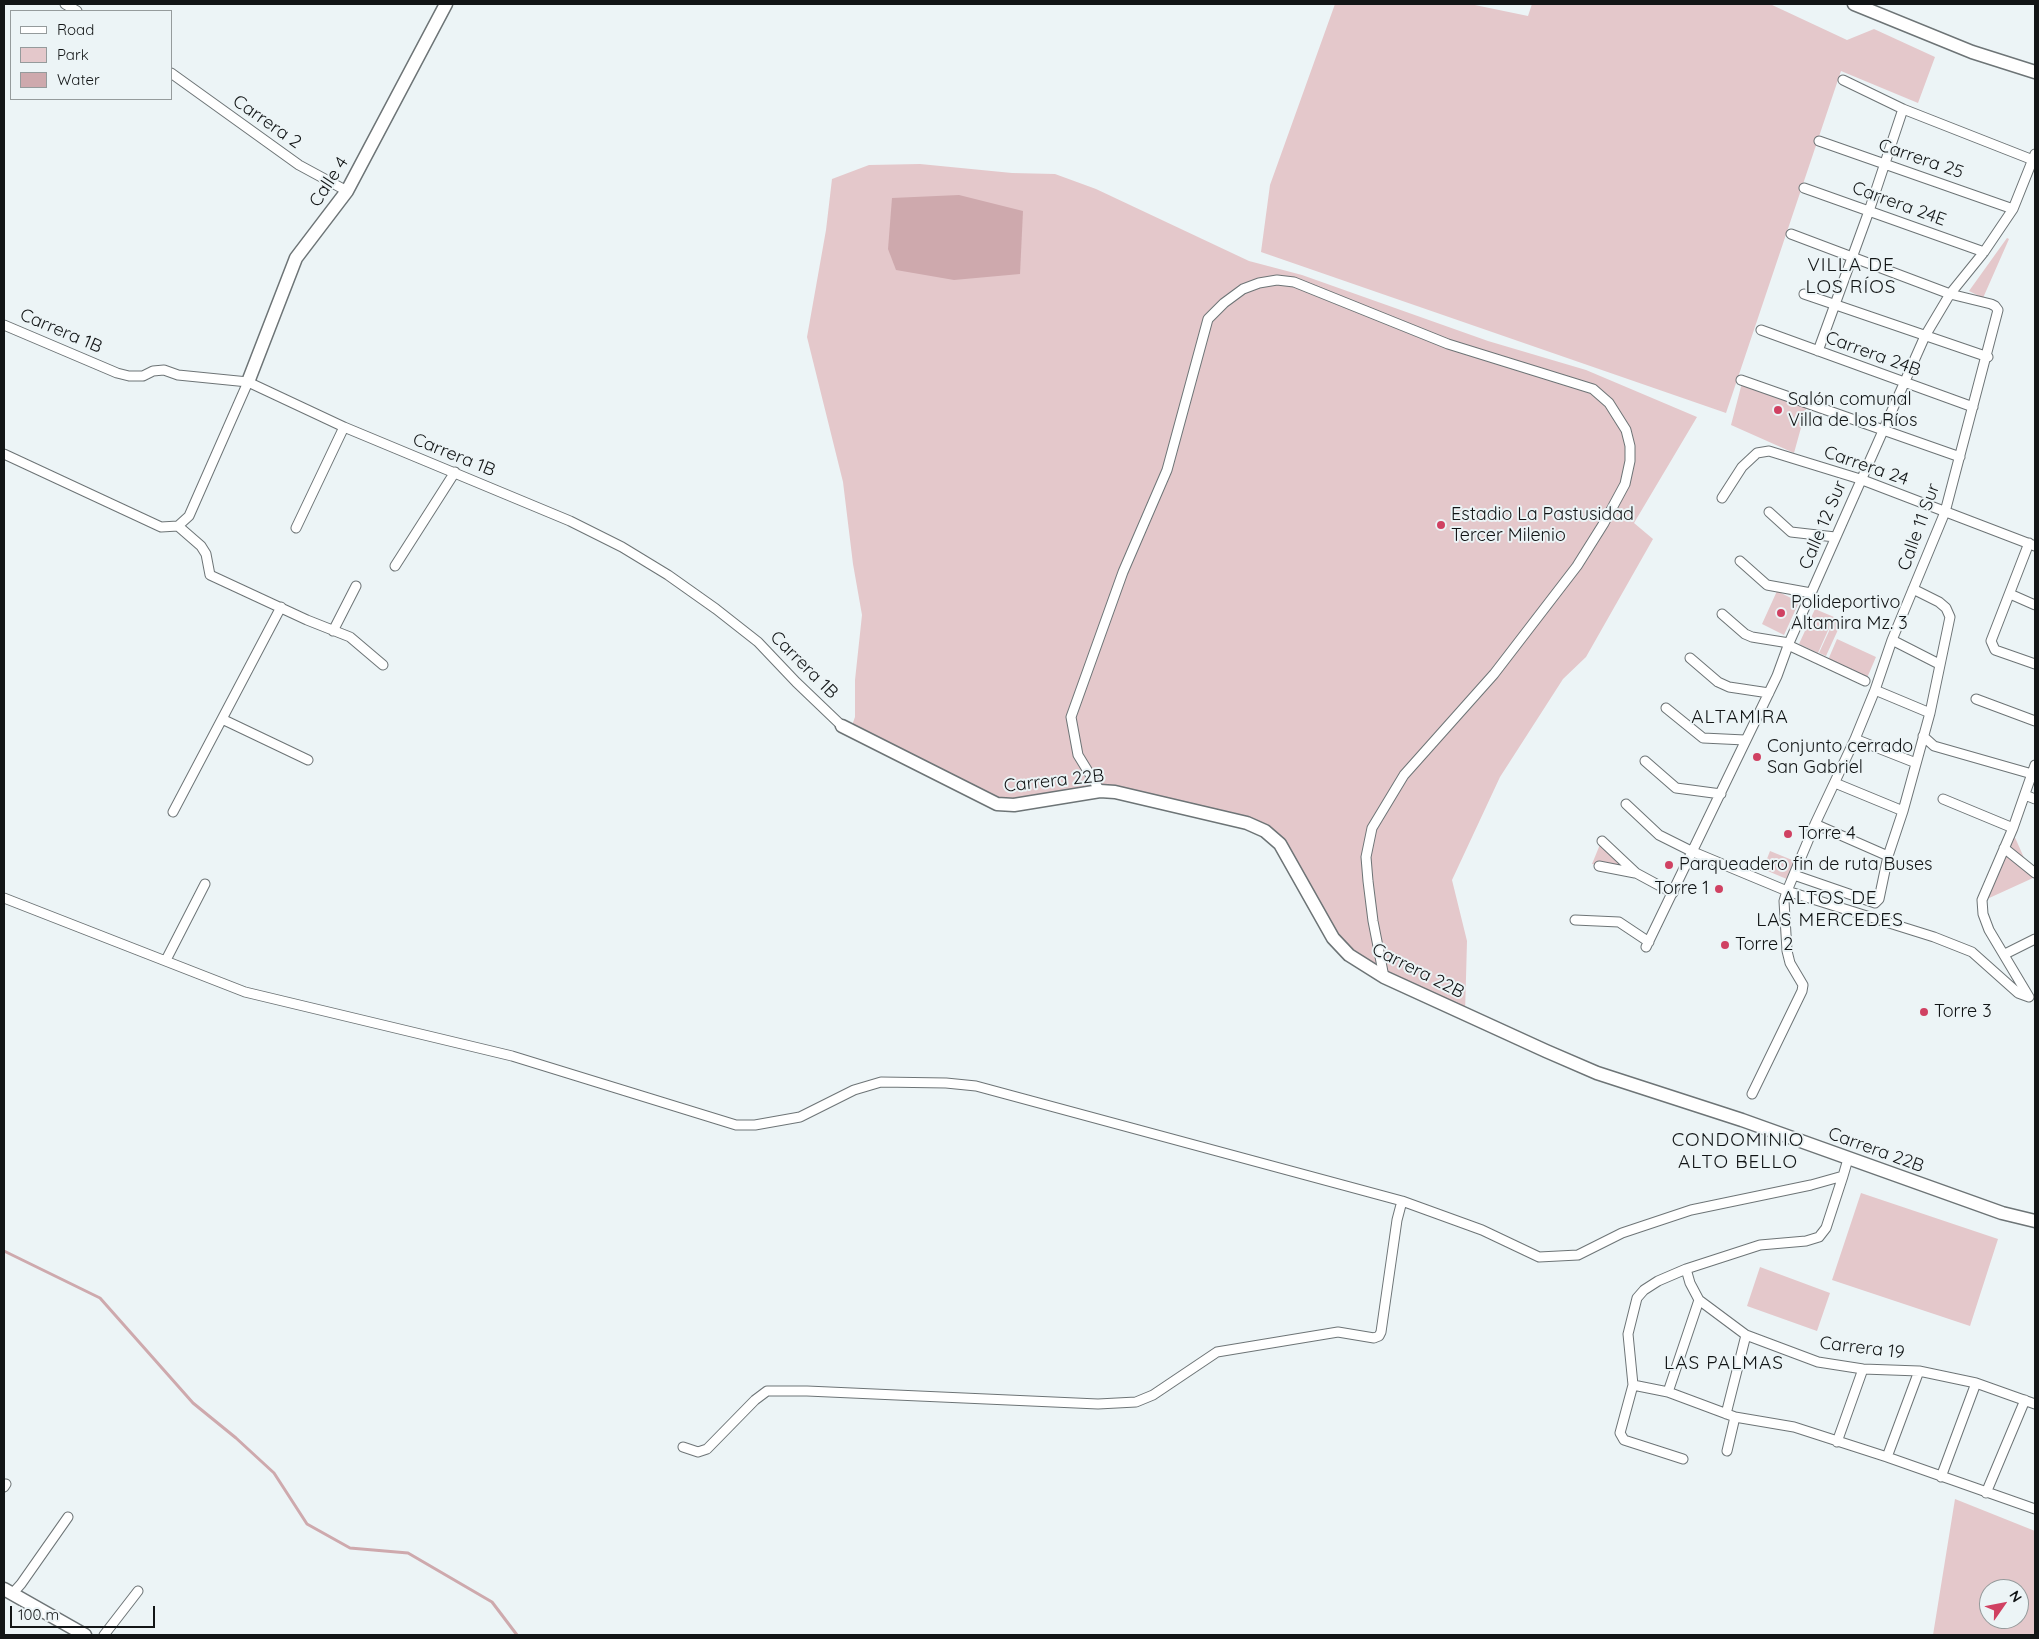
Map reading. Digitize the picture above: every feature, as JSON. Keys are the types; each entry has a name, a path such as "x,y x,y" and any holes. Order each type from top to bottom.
{"street":[{"name":"Calle 4","path":"248,382 296,258 347,191 446,4"},
{"path":"1854,4 1972,52 2035,72"},
{"name":"Carrera 2","path":"172,74 299,165 347,191"},
{"path":"1843,80 1903,109 2034,157"},
{"path":"1818,351 1833,305 1869,211 1903,109"},
{"name":"Carrera 25","path":"1819,140 2013,209"},
{"name":"Calle 12 Sur","path":"1575,920 1619,922 1648,945 1691,851 1721,794 1777,676 1788,644 1925,336 1950,294 1984,252 2013,209 2034,157"},
{"name":"Carrera 24E","path":"1804,188 1984,252"},
{"path":"1791,234 1950,294"},
{"path":"1100,791 1078,755 1070,718 1123,572 1167,470 1208,319 1224,303 1243,290 1259,283 1277,280 1294,282 1448,344 1593,389 1609,403 1626,430 1630,446 1630,461 1625,484 1577,566 1494,674 1404,775 1372,828 1366,857 1373,921 1384,977"},
{"path":"1804,294 1988,357"},
{"name":"Calle 11 Sur","path":"1752,1094 1802,991 1803,985 1790,963 1787,951 1784,901 1787,891 1815,824 1855,739 1875,690 1892,640 1945,512 1988,357 1998,310 1995,306 1950,294"},
{"name":"Carrera 1B","path":"4,325 117,373 129,376 143,376 153,371 164,370 178,375 248,382 344,427 570,521 622,547 668,575 716,609 758,642 842,726"},
{"name":"Carrera 24B","path":"1761,330 1973,407"},
{"path":"1741,380 1960,456"},
{"path":"4,454 161,527 178,526 189,516 248,382"},
{"path":"296,528 344,427"},
{"name":"Carrera 24","path":"1722,498 1742,467 1757,453 1769,451 1860,479 2032,544"},
{"path":"395,566 454,472"},
{"path":"1769,512 1791,532 1835,537"},
{"path":"178,526 201,546 206,554 210,574 307,620 350,637 383,665"},
{"path":"2032,544 1992,641 1995,650 2035,664"},
{"path":"1740,561 1767,584 1811,592"},
{"path":"334,631 356,586"},
{"path":"1794,875 1875,902 1879,900 1888,856 1903,811 1930,712 1950,617 1946,608 1939,602 1913,589"},
{"path":"2010,594 2035,605"},
{"path":"173,812 281,607"},
{"path":"1722,614 1745,634 1788,644 1865,681"},
{"path":"1892,640 1940,664"},
{"path":"1690,658 1718,682 1730,687 1769,693"},
{"path":"1875,690 1930,712"},
{"path":"1976,699 2035,722"},
{"path":"1666,708 1704,738 1745,740"},
{"path":"222,719 308,760"},
{"name":"Carrera 22B","path":"842,726 918,766 997,804 1014,805 1100,791 1115,792 1247,823 1265,831 1280,844 1333,938 1349,955 1384,977 1596,1073 1742,1120 2002,1213 2035,1221"},
{"path":"1923,736 1934,746 2032,774"},
{"path":"1855,739 1916,763"},
{"path":"1645,761 1676,788 1721,794"},
{"path":"2032,996 1989,930 1983,914 1982,900 2013,828 2035,765"},
{"path":"1835,783 1903,811"},
{"path":"2024,795 2035,799"},
{"path":"1943,799 2013,828"},
{"path":"1626,804 1659,836 1787,891 1934,936 1972,952 2018,993 2032,996"},
{"path":"1815,824 1888,856"},
{"path":"1602,841 1636,873 1673,893"},
{"path":"2004,848 2035,873"},
{"path":"1599,866 1636,873"},
{"path":"166,960 205,884"},
{"path":"4,898 245,992 512,1056 736,1125 755,1125 800,1117 854,1090 881,1082 946,1083 976,1086 1402,1201 1482,1230 1539,1257 1578,1255 1622,1233 1691,1210 1811,1185 1843,1176"},
{"path":"2005,954 2035,939"},
{"path":"1683,1459 1624,1440 1620,1433 1633,1385 1628,1334 1637,1298 1644,1290 1686,1269 1760,1245 1806,1241 1819,1236 1826,1228 1848,1159"},
{"path":"683,1447 698,1452 707,1449 755,1400 767,1391 807,1390 1098,1404 1136,1402 1153,1395 1217,1352 1338,1332 1374,1338 1379,1336 1381,1332 1385,1314 1397,1220 1402,1201"},
{"path":"1668,1392 1698,1300 1686,1269"},
{"name":"Carrera 19","path":"1698,1300 1746,1335 1818,1362 1863,1369 1919,1371 1976,1383 2035,1404"},
{"path":"1727,1451 1730,1415 1746,1335"},
{"path":"1838,1442 1863,1369"},
{"path":"1887,1457 1919,1371"},
{"path":"1941,1477 1976,1383"},
{"path":"1633,1385 1668,1392 1730,1415 1794,1428 1887,1457 1986,1493 2035,1507"},
{"path":"1986,1493 2025,1400"},
{"path":"8,1591 21,1584 68,1517"},
{"path":"8,1591 85,1635"},
{"path":"104,1635 138,1592"}],"green space":[{"path":"1335,4 1470,4 1528,16 1532,4 1770,4 1847,40 1874,29 1935,57 1918,103 1841,71 1726,413 1261,252 1270,185"},
{"path":"920,164 1012,173 1055,174 1096,189 1249,261 1302,275 1488,341 1586,370 1697,417 1634,523 1653,539 1586,657 1563,679 1500,777 1452,880 1467,941 1465,1014 1349,955 1265,831 1115,792 1014,805 850,731 855,717 855,680 862,615 853,564 843,482 807,337 826,230 832,179 869,165"},
{"path":"2007,238 2009,239 1983,298 1969,291"},
{"path":"1742,383 1807,406 1794,453 1731,425"},
{"name":"Polideportivo Altamira Mz. 3","path":"1777,591 1799,602 1784,635 1762,624"},
{"path":"1815,609 1834,617 1818,653 1799,644"},
{"path":"1835,618 1842,621 1826,656 1819,653"},
{"path":"1837,639 1876,657 1867,678 1828,660"},
{"path":"2013,833 2033,878 1987,899"},
{"path":"1601,842 1633,871 1592,864"},
{"path":"1770,851 1797,862 1789,880 1763,869"},
{"path":"1861,1193 1998,1239 1970,1326 1832,1280"},
{"path":"1760,1267 1830,1293 1817,1331 1747,1306"},
{"path":"1955,1499 2035,1531 2035,1635 1933,1635"}],"water":[{"path":"959,195 1023,211 1020,274 954,280 896,270 888,249 892,198"}],"waterway":[{"path":"4,1251 100,1298 193,1403 236,1438 274,1473 307,1524 350,1548 408,1553 492,1602 517,1635"}],"place":[{"name":"Salón comunal Villa de los Ríos","path":"1778,410"},
{"name":"Estadio La Pastusidad Tercer Milenio","path":"1441,525"},
{"name":"Polideportivo Altamira Mz. 3","path":"1781,613"},
{"name":"Conjunto cerrado San Gabriel","path":"1757,757"},
{"name":"Torre 4","path":"1788,834"},
{"name":"Parqueadero fin de ruta Buses","path":"1669,865"},
{"name":"Torre 1","path":"1719,889"},
{"name":"Torre 2","path":"1725,945"},
{"name":"Torre 3","path":"1924,1012"}],"district":[{"name":"VILLA DE LOS RÍOS","path":"1851,276"},
{"name":"ALTAMIRA","path":"1740,717"},
{"name":"ALTOS DE LAS MERCEDES","path":"1830,909"},
{"name":"CONDOMINIO ALTO BELLO","path":"1738,1151"},
{"name":"LAS PALMAS","path":"1724,1363"}]}
